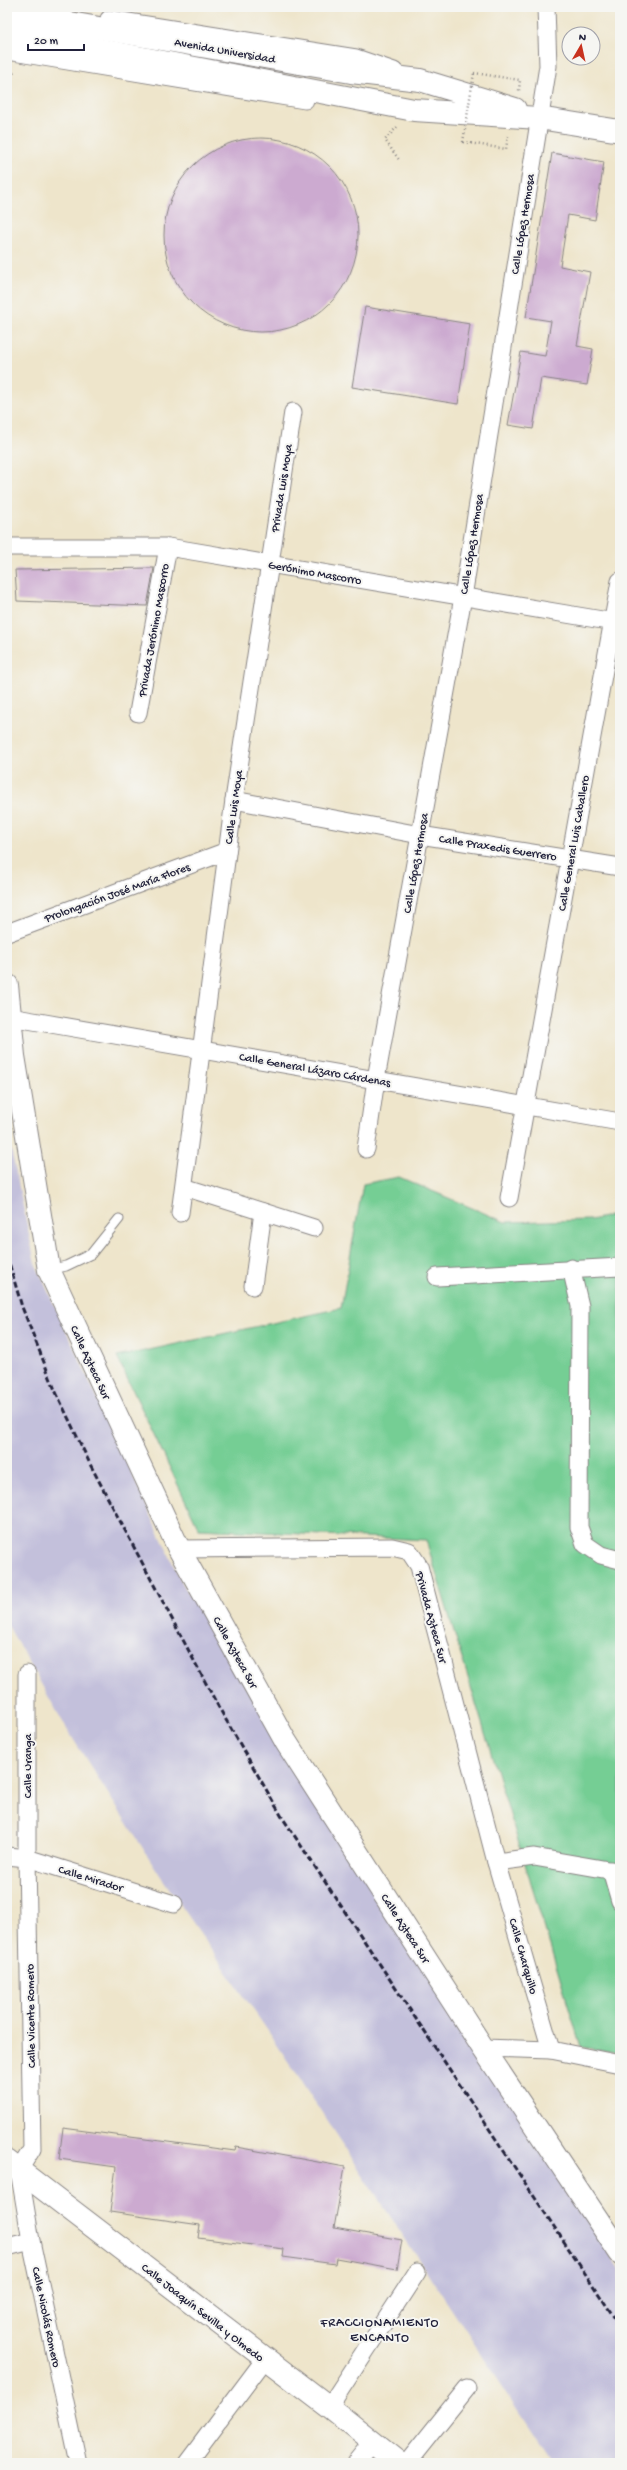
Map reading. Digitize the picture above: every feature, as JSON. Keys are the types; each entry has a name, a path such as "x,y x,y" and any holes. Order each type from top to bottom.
{"street":[{"name":"Avenida Universidad","path":"33,7 356,58 539,118"},
{"name":"Calle López Hermosa","path":"366,1149 376,1079 463,597 548,66 546,7"},
{"name":"Avenida Universidad","path":"7,12 291,61 420,80"},
{"name":"Avenida Universidad","path":"7,32 291,85 414,110"},
{"name":"Avenida Universidad","path":"7,51 349,107 539,118 620,131"},
{"name":"Privada Luis Moya","path":"269,565 293,412"},
{"name":"Gerónimo Mascorro","path":"7,547 168,547 616,623"},
{"name":"Privada Jerónimo Mascorro","path":"138,713 168,547"},
{"name":"Calle Luis Moya","path":"180,1213 203,1049 234,800 269,565"},
{"name":"Calle General Luis Caballero","path":"510,1198 570,859 616,623 620,581"},
{"name":"Calle Praxedis Guerrero","path":"234,800 420,835 620,867"},
{"name":"Prolongación José María Flores","path":"7,933 227,851"},
{"name":"Calle Azteca Sur","path":"7,985 14,1056 49,1270 179,1549 286,1742 483,2048 620,2253"},
{"name":"Calle General Lázaro Cárdenas","path":"10,1017 203,1049 620,1122"},
{"path":"184,1187 314,1228"},
{"path":"253,1286 263,1212"},
{"path":"437,1277 571,1268 620,1267"},
{"path":"571,1268 580,1306 579,1527 585,1544 601,1555 620,1560"},
{"name":"Privada Azteca Sur","path":"179,1549 392,1547 409,1551 419,1566 496,1862"},
{"name":"Calle Uranga","path":"27,1674 27,1858"},
{"name":"Calle Mirador","path":"7,1856 27,1858 174,1904"},
{"path":"496,1862 534,1857 616,1871 620,1901"},
{"name":"Calle Vicente Romero","path":"13,2166 32,2149 27,1858"},
{"name":"Calle Charquillo","path":"496,1862 552,2050"},
{"path":"483,2048 552,2050 620,2064"},
{"name":"Calle Nicolás Romero","path":"13,2166 31,2241 78,2463"},
{"name":"Calle Joaquín Sevilla y Olmedo","path":"13,2166 265,2359 329,2406 399,2463"},
{"path":"7,2247 31,2241"},
{"path":"329,2406 417,2272"},
{"path":"187,2463 265,2359"},
{"path":"407,2463 467,2388"},
{"path":"355,2463 373,2441"}],"lane":[{"path":"49,1270 66,1266 91,1254 119,1219"}],"path":[{"path":"7,78 21,68"},
{"path":"506,149 463,142 474,72 520,80"},
{"path":"400,161 385,140 414,110"}],"shaded area":[{"path":"7,1130 35,1263 182,1583 620,2270 620,2463 553,2463 270,2034 160,1875 68,1731 7,1624"}],"green space":[{"path":"399,1177 505,1222 590,1220 620,1214 620,2053 581,2047 426,1540 199,1529 117,1357 341,1308 363,1184"}],"building":[{"path":"251,138 271,138 289,142 307,149 330,166 342,181 351,198 358,225 358,245 351,272 342,289 330,304 315,316 298,325 271,332 251,332 233,328 215,321 199,310 186,297 175,281 168,263 164,245 164,225 168,207 175,189 186,173 199,160 215,149 233,142"},
{"path":"552,153 604,162 595,220 568,215 560,266 590,272 577,346 593,349 587,385 541,378 533,429 508,425 521,352 545,356 551,321 526,317"},
{"path":"365,307 470,324 458,404 352,387"},
{"path":"154,568 147,606 17,601 15,570"},
{"path":"63,2128 235,2151 236,2147 345,2167 334,2228 402,2240 397,2269 336,2258 335,2264 283,2257 284,2249 198,2238 200,2225 110,2212 116,2167 59,2159"}],"railway":[{"path":"7,1256 22,1307 55,1390 91,1466 218,1706 282,1817 620,2326"}],"district":[{"name":"FRACCIONAMIENTO ENCANTO","path":"380,2328"}]}
